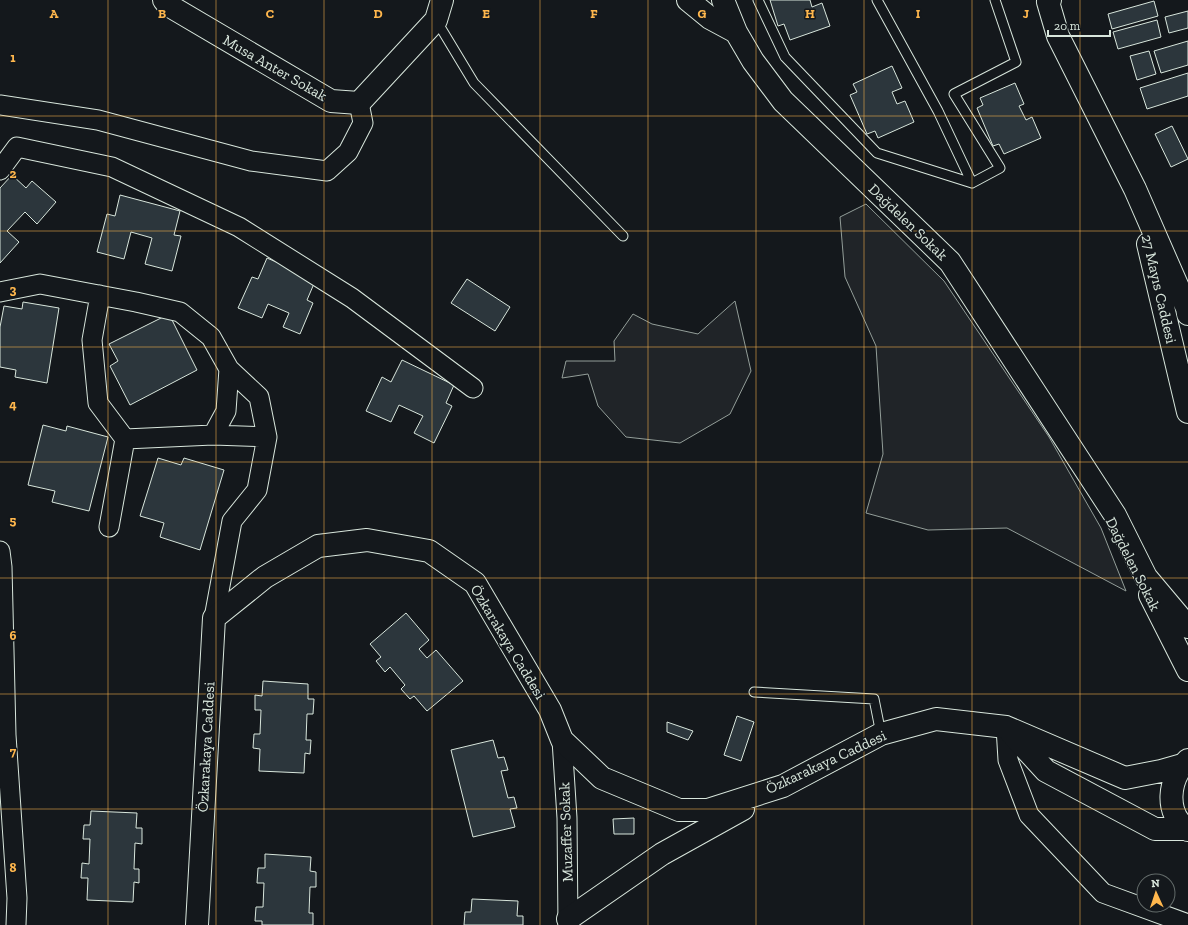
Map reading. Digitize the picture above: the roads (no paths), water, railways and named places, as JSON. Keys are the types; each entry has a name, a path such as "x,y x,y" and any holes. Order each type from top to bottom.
{"street":[{"name":"Musa Anter Sokak","path":"164,0 175,10 331,101 359,103"},
{"path":"688,0 710,18 736,32"},
{"name":"Dağdelen Sokak","path":"723,0 736,32 752,60 783,101 950,262 1115,515 1146,577 1188,627"},
{"name":"27 Mayıs Caddesi","path":"1050,0 1048,2 1058,36 1135,189 1187,308 1188,314"},
{"path":"0,105 98,120 251,161 326,171 348,152 364,123 359,103 439,10"},
{"path":"0,170 17,147 112,167 239,227 352,298 472,388"},
{"name":"27 Mayıs Caddesi","path":"1135,189 1188,412"},
{"path":"0,292 40,284 180,312 211,337 229,369 259,398 267,438 257,490 232,521 214,618"},
{"path":"100,295 92,340 98,403 125,439 109,527"},
{"path":"213,435 226,411 229,369"},
{"path":"125,439 213,435 267,438"},
{"name":"Dağdelen Sokak","path":"1079,458 1188,670"},
{"name":"Özkarakaya Caddesi","path":"197,925 214,618 265,577 318,546 367,540 429,551 475,583 550,710 562,740 602,778 679,810 708,810 783,786 881,734 936,719 1006,728 1125,778 1161,771 1185,763"},
{"path":"0,551 2,567 6,735 17,898 16,925"},
{"path":"1006,728 1046,771 1155,829 1187,830"},
{"path":"1006,728 1008,760 1029,815 1103,893 1188,924"},
{"name":"Muzaffer Sokak","path":"562,740 568,818 568,922"},
{"path":"1185,763 1175,777 1171,791 1172,804 1177,818 1187,830"},
{"path":"568,922 662,854 783,786"}],"lane":[{"path":"758,0 785,57 877,153 972,183 1000,168 954,94 1016,62 995,0"},
{"path":"877,0 938,111 972,183"},
{"path":"439,10 474,83 623,236"},
{"path":"754,692 874,699 881,734"}]}
